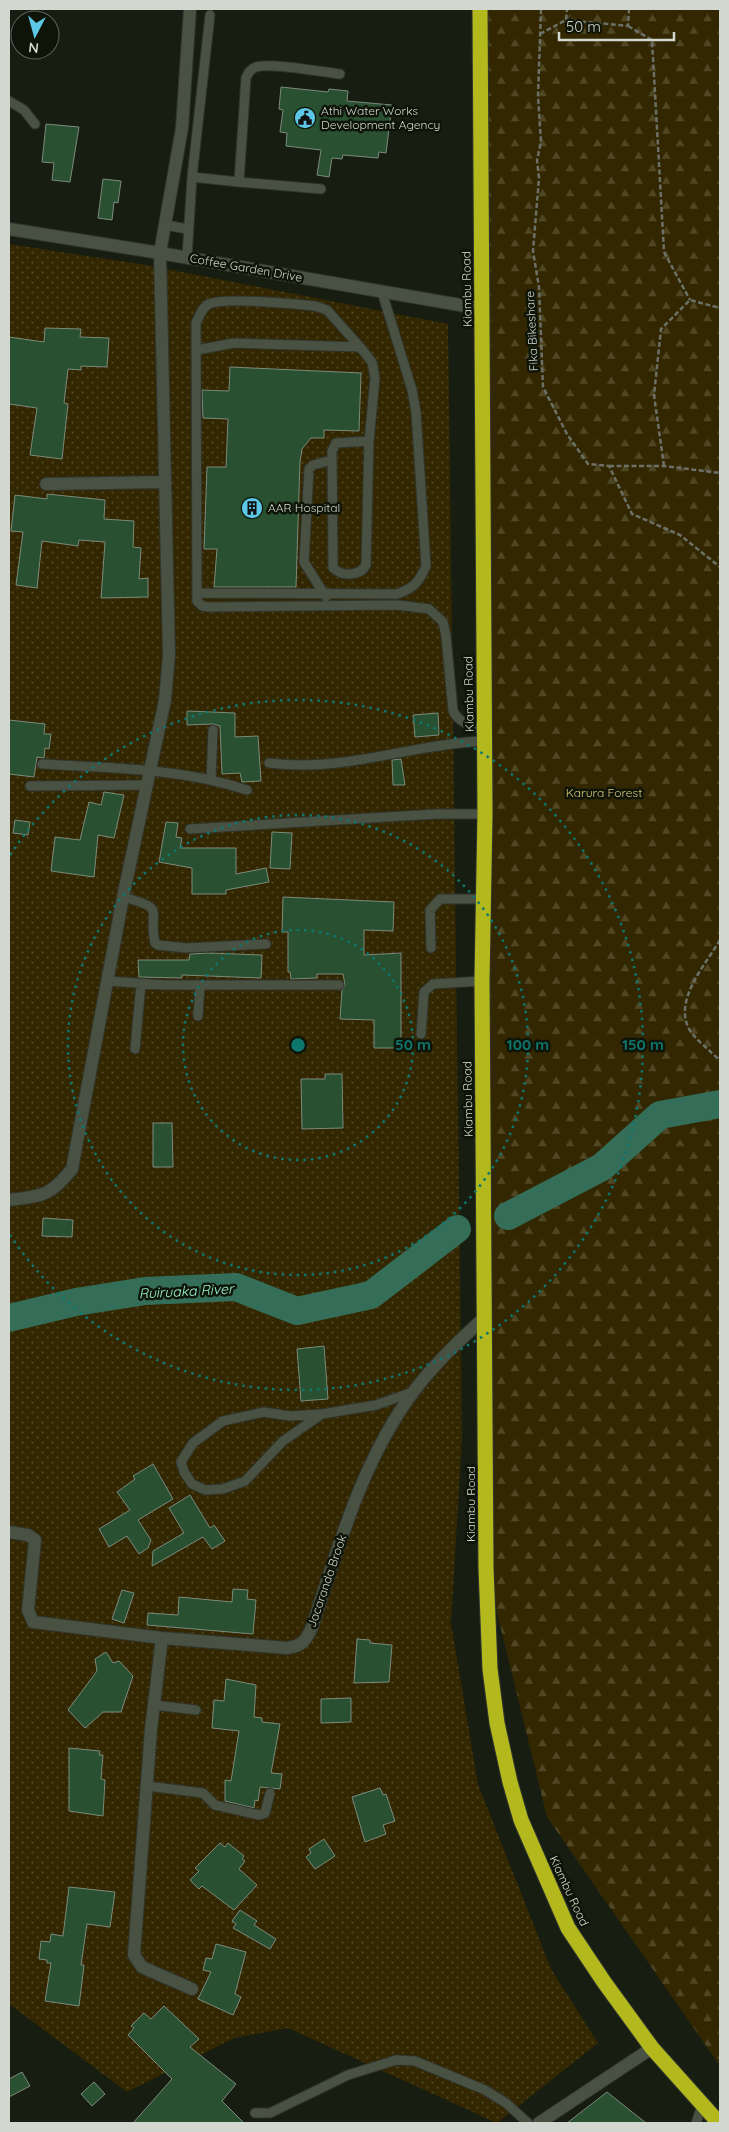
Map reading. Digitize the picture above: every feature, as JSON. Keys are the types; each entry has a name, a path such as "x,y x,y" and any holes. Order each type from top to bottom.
{"highway":[{"name":"Kiambu Road","path":"480,9 485,814 485,899 482,981 488,1634 497,1723 510,1782 521,1820 568,1928 652,2048 718,2120"}],"street":[{"path":"9,1200 39,1197 57,1188 72,1169 123,897 165,700 169,655 160,253 182,128 190,9"},
{"name":"Coffee Garden Drive","path":"9,229 160,253 483,310"},
{"path":"46,484 164,482"},
{"name":"Jacaranda Brook","path":"9,1532 28,1535 34,1540 28,1610 32,1622 162,1638 287,1648 300,1646 312,1627 352,1507 376,1454 413,1392 437,1362 485,1317"},
{"path":"162,1638 154,1705 134,1955 142,1967 192,1989"},
{"path":"539,2123 652,2048"}],"lane":[{"path":"187,258 187,228 210,15"},
{"path":"238,182 246,78 249,71 257,66 340,74"},
{"path":"9,100 24,110 35,124"},
{"path":"192,177 320,189"},
{"path":"166,225 187,228"},
{"path":"197,593 397,594 410,589 419,581 426,566 416,412 412,390 382,292"},
{"path":"370,441 336,443 333,447 334,568 344,574 363,571 366,565 370,441 375,378 372,362 327,310 297,304 225,302 208,304 196,323 197,601 202,606 398,605 429,609 443,622 453,711 456,718 484,736"},
{"path":"197,350 234,343 360,347"},
{"path":"332,460 309,469 304,562 332,606"},
{"path":"232,593 233,607"},
{"path":"210,778 213,730"},
{"path":"269,763 308,764 362,760 484,736"},
{"path":"42,764 151,770 210,778 247,790"},
{"path":"30,786 148,785"},
{"path":"190,829 437,814 485,814"},
{"path":"123,897 147,904 152,909 155,918 153,932 155,943 158,945 186,948 266,944"},
{"path":"431,948 430,910 440,899 485,899"},
{"path":"108,981 200,986 339,985"},
{"path":"422,1034 424,992 433,984 482,981"},
{"path":"135,1049 141,984"},
{"path":"198,1016 200,986"},
{"path":"322,1414 283,1441 245,1481 223,1489 205,1490 192,1484 184,1472 181,1462 193,1443 223,1421 264,1412 290,1416 322,1414 376,1405 413,1392"},
{"path":"154,1705 196,1710"},
{"path":"147,1786 203,1793 215,1805 259,1815 265,1813 270,1793"},
{"path":"255,2113 270,2112 348,2075 396,2060 415,2061 485,2090 506,2103 528,2123"},
{"path":"696,2123 703,2103"}],"path":[{"name":"Fika Bikeshare","path":"541,9 538,96 541,142 537,160 539,178 533,251 539,287 544,387 567,434 588,464 609,466"},
{"path":"566,20 567,9"},
{"path":"628,26 629,9"},
{"path":"540,34 566,20 628,26 652,40 664,252 690,300 720,308"},
{"path":"664,466 654,395 661,329 690,300"},
{"path":"720,473 664,466 609,466 632,514 680,535 720,567"},
{"path":"720,940 688,993 684,1010 689,1028 720,1061"}],"green space":[{"name":"Karura Forest","path":"487,9 720,9 720,2066 547,1817 488,1576"},
{"path":"9,244 146,265 448,324 462,1438 451,1623 478,1784 551,1969 598,2043 497,2123 288,2028 234,2038 127,2092 9,2004"}],"building":[{"path":"281,87 328,92 329,89 348,91 347,101 392,105 386,153 379,152 378,158 343,155 342,159 332,158 329,177 317,175 321,150 286,146 287,133 280,132 283,110 279,109"},
{"path":"46,124 79,127 70,182 52,180 54,163 42,162"},
{"path":"103,179 121,181 118,203 114,202 112,220 98,218"},
{"path":"45,328 81,329 80,337 109,338 107,367 81,366 81,370 68,369 64,403 68,404 62,459 30,455 37,408 9,404 9,337 44,342"},
{"name":"AAR Hospital","path":"230,367 361,373 359,431 324,430 324,438 311,438 302,449 296,587 214,587 217,549 204,549 207,467 226,467 228,419 203,418 202,390 229,391"},
{"path":"47,494 105,500 104,519 134,521 133,547 141,548 139,579 148,578 148,597 101,598 105,542 79,540 78,546 42,541 37,588 16,585 23,532 11,531 15,495 47,499"},
{"path":"187,711 235,713 235,737 258,736 261,781 242,782 240,773 222,774 220,726 213,724 187,725"},
{"path":"438,713 439,735 415,737 413,715"},
{"path":"9,720 45,724 44,734 51,734 49,749 45,748 44,758 37,757 34,777 9,774"},
{"path":"401,759 405,785 393,785 392,760"},
{"path":"104,792 124,795 114,838 98,835 94,877 51,871 55,837 80,840 89,802 101,805"},
{"path":"15,820 30,822 28,835 13,833"},
{"path":"166,822 178,823 176,837 182,838 180,848 236,848 236,874 266,868 269,882 226,890 226,894 192,894 192,868 159,862"},
{"path":"272,832 292,833 290,869 270,868"},
{"path":"283,897 394,902 393,931 364,930 364,955 401,953 401,1048 374,1048 374,1020 340,1019 342,990 345,985 343,974 317,974 317,978 291,979 290,972 288,972 288,932 282,932"},
{"path":"190,954 262,955 261,978 182,975 182,978 139,977 138,960 189,960"},
{"path":"325,1074 342,1074 343,1128 302,1129 301,1079 325,1079"},
{"path":"153,1123 172,1123 173,1167 153,1167"},
{"path":"43,1218 73,1220 72,1237 42,1236"},
{"path":"324,1346 328,1399 301,1401 297,1349"},
{"path":"153,1464 173,1499 138,1520 151,1540 148,1548 139,1554 127,1536 109,1547 99,1529 130,1510 117,1492 135,1479 133,1476"},
{"path":"190,1495 210,1528 214,1525 225,1541 212,1549 203,1537 152,1566 153,1551 184,1533 169,1508"},
{"path":"233,1589 248,1590 247,1599 256,1600 253,1634 147,1625 148,1613 178,1615 179,1597 232,1602"},
{"path":"122,1590 134,1593 124,1623 112,1619"},
{"path":"357,1639 370,1640 370,1643 392,1645 389,1682 354,1683"},
{"path":"106,1652 113,1663 119,1661 133,1676 121,1712 103,1712 85,1728 68,1710 97,1671 95,1659"},
{"path":"226,1679 256,1685 254,1717 262,1718 262,1722 280,1724 271,1773 282,1774 280,1789 260,1787 258,1801 255,1800 254,1808 225,1801 225,1780 231,1781 239,1731 212,1728 214,1700 224,1701"},
{"path":"351,1698 351,1722 321,1723 321,1699"},
{"path":"69,1748 100,1751 99,1755 103,1755 101,1779 105,1780 103,1816 69,1811"},
{"path":"380,1788 383,1795 386,1794 395,1821 383,1825 386,1834 365,1842 352,1797"},
{"path":"324,1839 335,1856 315,1869 306,1857 311,1853 309,1849"},
{"path":"220,1843 225,1847 228,1843 244,1856 242,1859 245,1861 239,1869 257,1885 234,1910 202,1886 199,1889 190,1880 199,1871 195,1868"},
{"path":"69,1887 115,1892 110,1927 87,1924 81,1965 84,1965 79,2006 45,2001 51,1963 47,1963 47,1960 39,1959 41,1941 50,1942 51,1934 63,1936"},
{"path":"240,1910 257,1921 254,1925 276,1939 270,1949 233,1928 236,1924 232,1921"},
{"path":"216,1944 246,1952 235,1994 241,1997 233,2015 198,1999 211,1972 203,1970 206,1958 212,1959"},
{"path":"164,2006 199,2039 190,2047 236,2084 222,2101 244,2123 133,2123 172,2079 128,2035 134,2028 131,2026 144,2013 151,2019"},
{"path":"22,2072 30,2086 9,2097 9,2079"},
{"path":"94,2082 105,2094 92,2106 81,2094"},
{"path":"607,2092 646,2123 567,2123"}],"waterway":[{"name":"Ruiruaka River","path":"508,1216 602,1167 660,1115 720,1104"},
{"name":"Ruiruaka River","path":"9,1318 76,1302 145,1291 236,1287 297,1311 371,1295 457,1229"}],"place":[{"name":"Athi Water Works Development Agency","path":"305,118"},
{"name":"AAR Hospital","path":"252,508"}]}
